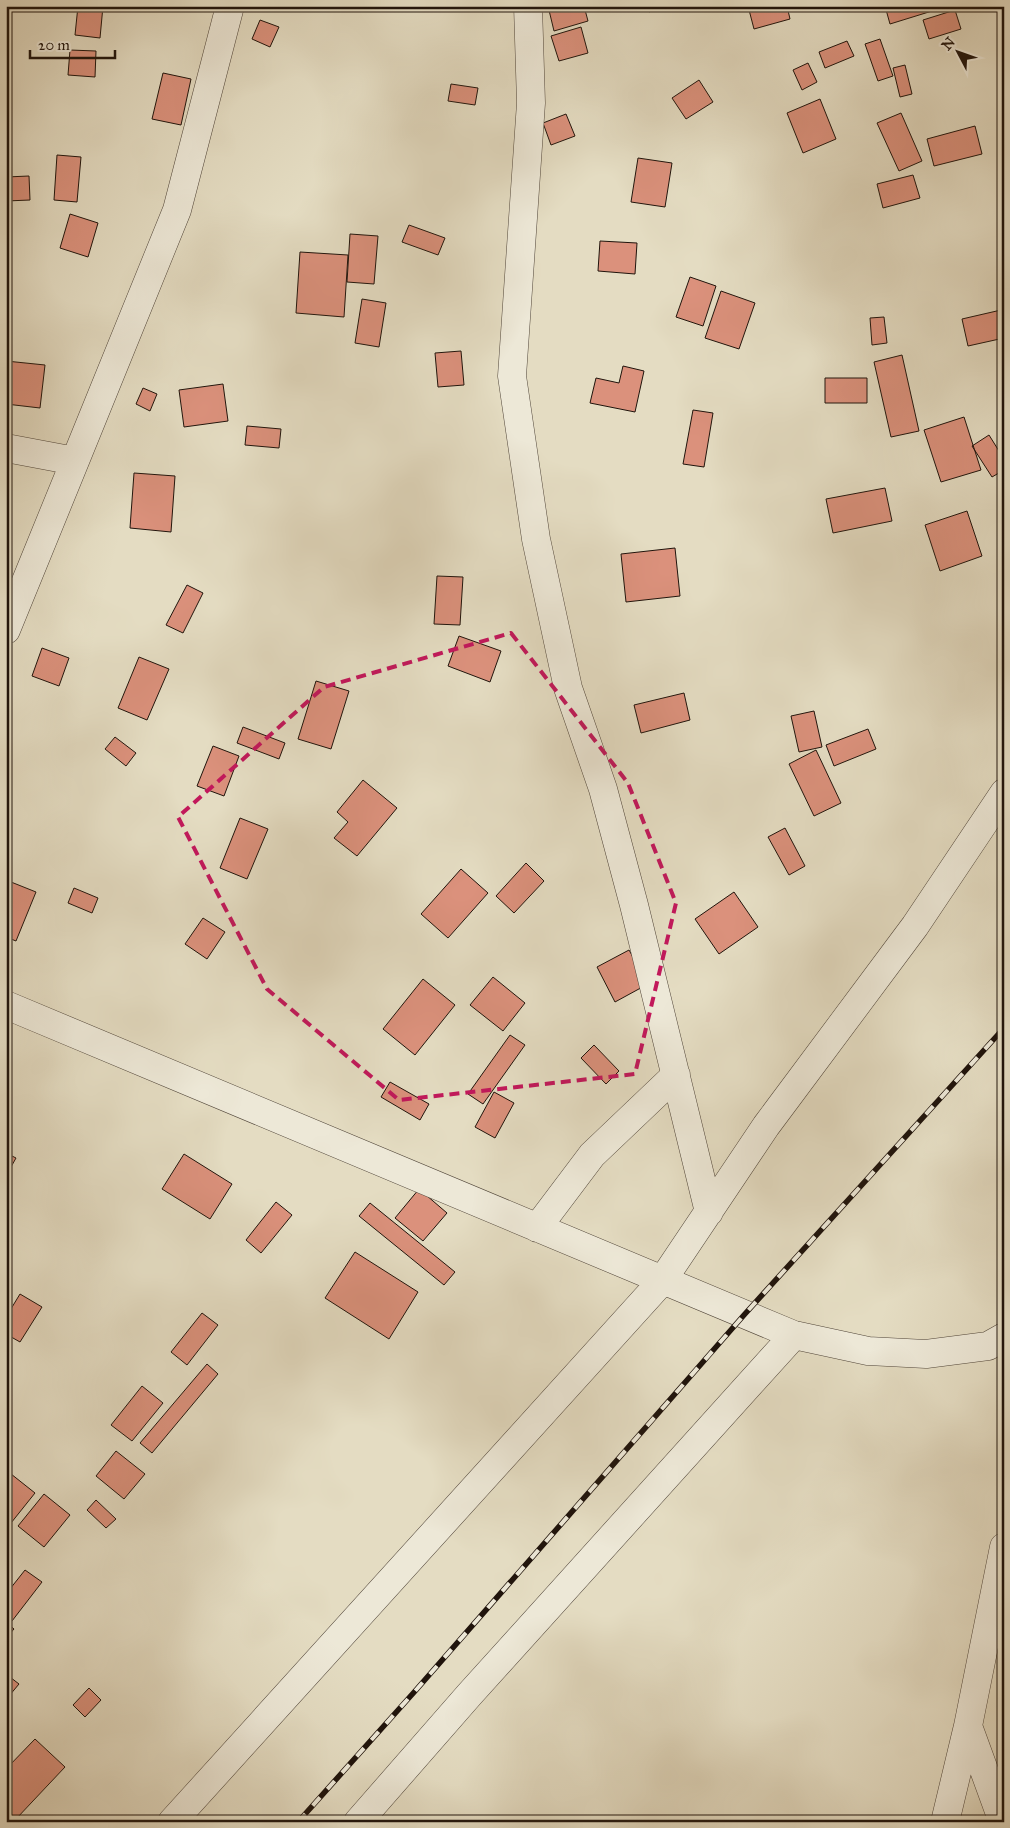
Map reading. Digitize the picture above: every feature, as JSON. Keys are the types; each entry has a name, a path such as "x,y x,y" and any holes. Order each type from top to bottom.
{"street":[{"path":"6,630 177,210 230,6"},
{"path":"528,6 531,103 512,376 536,539 568,688 603,789 709,1212"},
{"path":"6,448 75,461"},
{"path":"172,1822 662,1281 766,1126 915,926 1004,793"},
{"path":"6,1005 794,1335 868,1351 926,1354 988,1346 1004,1338"},
{"path":"537,1228 592,1155 676,1075"},
{"path":"358,1822 462,1702 794,1335"},
{"path":"945,1822 968,1726 1004,1547"},
{"path":"968,1726 1003,1822"}],"highlighted area":[{"path":"511,633 628,783 676,903 635,1074 399,1100 267,989 178,817 324,687"}],"building":[{"path":"78,6 103,6 100,38 75,35"},
{"path":"548,6 584,6 588,21 554,31"},
{"path":"646,6 660,6 649,12"},
{"path":"748,6 787,6 790,19 754,29"},
{"path":"885,6 945,6 945,7 890,24"},
{"path":"955,10 961,29 929,39 923,20"},
{"path":"260,20 279,27 270,47 252,39"},
{"path":"581,27 588,53 559,61 551,36"},
{"path":"880,39 893,76 878,81 865,44"},
{"path":"847,41 854,56 825,68 819,52"},
{"path":"70,50 96,51 95,77 68,75"},
{"path":"808,63 817,82 802,90 793,70"},
{"path":"905,65 912,94 900,97 893,68"},
{"path":"163,73 191,79 181,125 152,119"},
{"path":"699,80 713,102 686,119 672,98"},
{"path":"451,84 478,88 475,105 448,101"},
{"path":"820,99 836,139 803,153 787,113"},
{"path":"901,113 922,161 899,171 877,123"},
{"path":"566,114 575,136 551,145 543,123"},
{"path":"975,126 982,154 934,166 927,139"},
{"path":"57,155 81,157 77,202 54,200"},
{"path":"638,158 672,163 665,207 631,202"},
{"path":"913,175 920,198 883,208 877,184"},
{"path":"29,176 30,200 6,201 6,177"},
{"path":"70,214 98,223 88,257 60,248"},
{"path":"409,225 445,238 438,255 402,242"},
{"path":"350,234 378,236 374,284 347,282"},
{"path":"600,241 637,243 635,274 598,271"},
{"path":"300,252 348,255 344,317 296,313"},
{"path":"690,277 716,286 703,326 676,317"},
{"path":"721,291 755,303 739,349 705,338"},
{"path":"362,299 386,303 379,347 355,343"},
{"path":"1001,310 1004,338 968,346 962,319"},
{"path":"884,317 887,343 872,345 870,318"},
{"path":"461,351 464,385 438,387 435,353"},
{"path":"902,355 919,431 891,437 874,362"},
{"path":"6,361 45,365 40,408 6,404"},
{"path":"623,366 644,371 635,412 590,403 596,378 619,383"},
{"path":"825,378 867,378 867,403 825,403"},
{"path":"223,384 228,421 184,427 179,390"},
{"path":"143,388 157,394 150,411 136,404"},
{"path":"693,410 713,413 704,467 683,464"},
{"path":"964,417 981,470 941,482 924,430"},
{"path":"247,426 281,429 279,448 245,445"},
{"path":"989,435 1004,459 1004,470 992,477 972,446"},
{"path":"134,473 175,476 171,532 130,528"},
{"path":"885,488 892,521 833,533 826,499"},
{"path":"967,511 982,556 940,571 925,525"},
{"path":"675,548 680,596 626,602 621,554"},
{"path":"437,576 463,577 460,625 434,624"},
{"path":"187,585 203,593 183,633 166,625"},
{"path":"459,636 501,651 490,682 448,666"},
{"path":"42,648 69,658 59,686 32,676"},
{"path":"139,657 169,669 147,720 118,708"},
{"path":"316,681 349,691 331,749 298,739"},
{"path":"684,693 690,720 641,733 634,705"},
{"path":"814,711 822,747 799,752 791,716"},
{"path":"243,727 285,743 279,759 237,743"},
{"path":"868,729 876,749 834,766 826,745"},
{"path":"115,737 136,753 126,766 105,749"},
{"path":"213,746 239,756 224,796 197,786"},
{"path":"816,750 841,803 814,816 789,764"},
{"path":"363,780 397,808 357,856 334,838 348,822 337,812"},
{"path":"240,818 268,829 247,879 220,868"},
{"path":"785,828 805,866 789,875 768,837"},
{"path":"526,863 544,881 514,913 496,896"},
{"path":"461,869 488,893 448,938 421,914"},
{"path":"6,880 36,892 16,941 6,937"},
{"path":"74,888 98,898 92,913 68,903"},
{"path":"734,892 758,927 719,954 695,919"},
{"path":"203,918 225,932 207,959 185,944"},
{"path":"629,950 648,984 615,1002 597,967"},
{"path":"493,977 525,1003 503,1031 470,1005"},
{"path":"423,979 455,1005 415,1055 383,1029"},
{"path":"510,1035 525,1045 483,1104 468,1094"},
{"path":"594,1045 619,1071 606,1084 581,1058"},
{"path":"390,1082 429,1104 420,1120 381,1097"},
{"path":"494,1092 514,1103 495,1138 475,1127"},
{"path":"6,1153 16,1158 7,1174 6,1173"},
{"path":"184,1154 232,1184 210,1219 162,1189"},
{"path":"419,1189 447,1213 423,1241 395,1218"},
{"path":"276,1202 292,1215 261,1253 246,1240"},
{"path":"370,1203 455,1272 444,1285 359,1216"},
{"path":"355,1252 418,1292 389,1339 325,1298"},
{"path":"20,1294 42,1307 20,1342 6,1334 6,1317"},
{"path":"202,1313 218,1325 187,1365 171,1352"},
{"path":"207,1364 218,1374 152,1453 140,1443"},
{"path":"142,1386 163,1403 132,1441 111,1425"},
{"path":"116,1451 145,1474 124,1499 96,1476"},
{"path":"6,1470 35,1493 7,1528 6,1528"},
{"path":"44,1494 70,1515 44,1547 18,1526"},
{"path":"96,1500 116,1519 106,1528 87,1510"},
{"path":"25,1570 42,1582 12,1621 6,1617 6,1594"},
{"path":"6,1622 14,1629 6,1638"},
{"path":"6,1674 19,1684 9,1696 6,1694"},
{"path":"89,1688 101,1700 85,1717 73,1705"},
{"path":"35,1739 65,1767 16,1819 6,1810 6,1769"}],"railway":[{"path":"298,1822 744,1315 1004,1028"}]}
